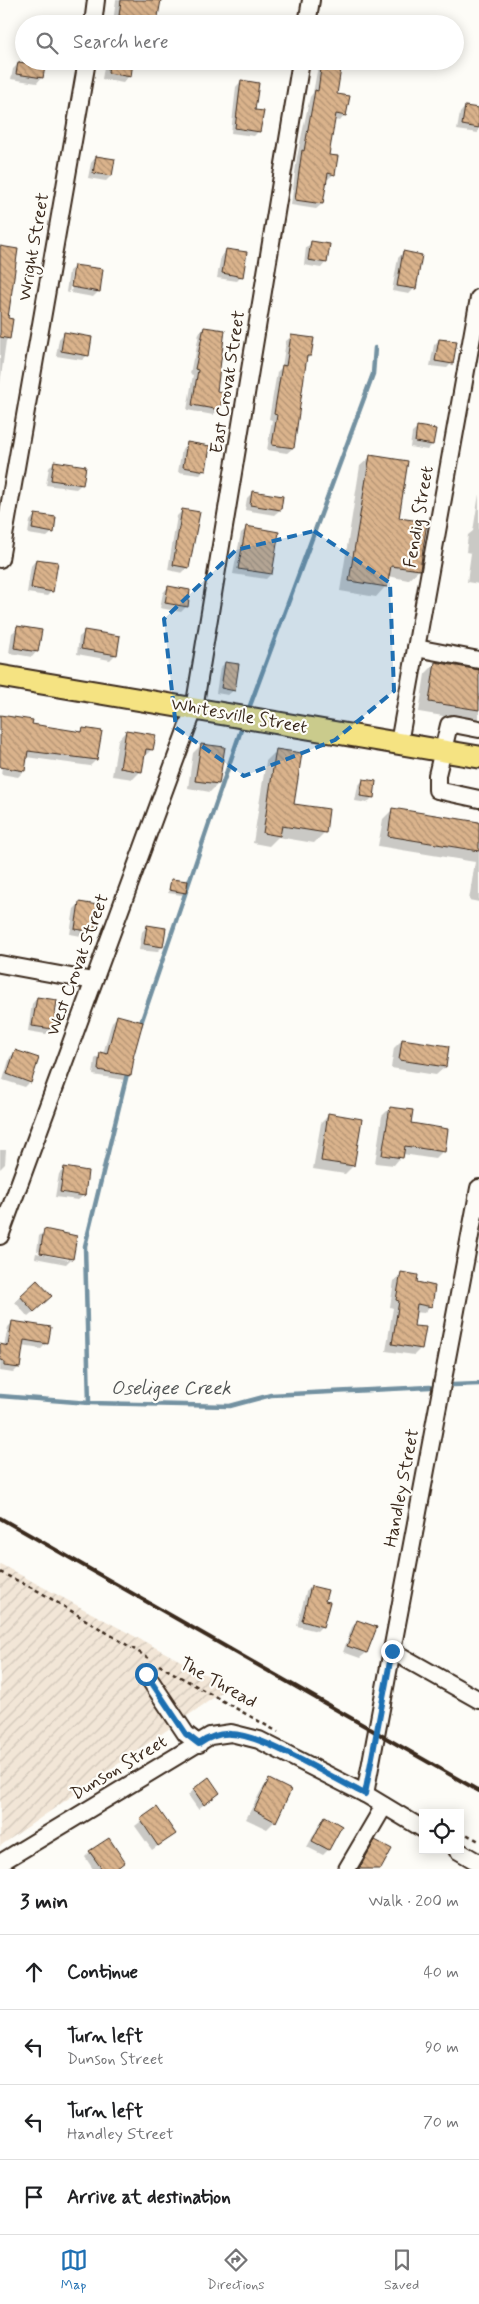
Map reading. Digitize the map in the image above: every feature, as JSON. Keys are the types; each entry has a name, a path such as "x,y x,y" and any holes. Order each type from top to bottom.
{"main road":[{"name":"Whitesville Street","path":"0,676 479,757"}],"street":[{"path":"94,15 96,0"},
{"path":"308,15 311,0"},
{"name":"Wright Street","path":"0,559 85,70"},
{"name":"East Crovat Street","path":"194,709 300,70"},
{"name":"Fendig Street","path":"399,744 479,298"},
{"path":"416,648 479,660"},
{"name":"West Crovat Street","path":"0,1236 6,1204 94,981 194,709"},
{"path":"479,729 453,724 449,726 437,775 437,790 479,799"},
{"path":"0,964 94,981"},
{"name":"Handley Street","path":"365,1794 392,1651 473,1255 479,1188"},
{"path":"392,1651 479,1700"},
{"path":"146,1674 186,1734 199,1744"},
{"name":"Dunson Street","path":"0,1863 210,1736 231,1734 259,1740 365,1794 419,1827"},
{"path":"347,1869 384,1806"},
{"path":"464,1854 479,1863"}],"path":[{"name":"The Thread","path":"0,1572 40,1592 102,1631 286,1736"},
{"path":"464,1833 479,1841"}],"highlighted area":[{"path":"314,531 390,583 394,691 335,740 244,776 176,728 164,619 236,550"}],"shaded area":[{"path":"0,1564 229,1687 0,1846"}],"building":[{"path":"121,0 161,0 158,15 119,15"},
{"path":"17,70 44,70 43,78 16,74"},
{"path":"108,70 132,70 131,77 108,73"},
{"path":"321,70 341,70 337,94 350,96 346,116 336,114 329,155 338,156 335,175 328,173 323,204 295,200 302,150 304,151 315,90 318,91"},
{"path":"241,80 259,83 255,110 264,111 260,132 235,128"},
{"path":"465,106 479,108 479,128 462,125"},
{"path":"96,156 115,159 112,176 93,173"},
{"path":"311,241 330,244 327,263 308,260"},
{"path":"0,246 18,249 8,318 13,319 10,339 0,337"},
{"path":"226,249 247,252 243,277 222,273"},
{"path":"403,251 422,255 416,289 397,286"},
{"path":"74,265 103,269 100,292 71,287"},
{"path":"204,327 225,330 217,391 223,392 220,410 192,405 198,370 195,369"},
{"path":"64,332 92,337 89,356 61,351"},
{"path":"291,335 314,338 311,356 307,356 294,448 272,445 277,415 274,414 282,365 286,366"},
{"path":"439,339 457,341 453,364 435,361"},
{"path":"417,426 436,429 433,445 415,442"},
{"path":"187,442 210,446 206,471 183,467"},
{"path":"370,455 408,461 399,518 427,522 420,570 391,566 387,587 349,581"},
{"path":"54,461 86,466 83,485 51,480"},
{"path":"252,491 283,496 281,510 250,505"},
{"path":"182,509 200,512 189,568 173,565"},
{"path":"35,514 56,517 54,533 32,529"},
{"path":"246,526 279,532 272,574 238,569"},
{"path":"36,559 58,562 53,592 31,588"},
{"path":"168,586 190,590 188,607 165,603"},
{"path":"17,626 42,630 38,652 14,648"},
{"path":"84,630 120,636 117,655 81,649"},
{"path":"225,662 239,664 235,691 221,688"},
{"path":"435,662 479,670 479,710 429,702"},
{"path":"0,715 33,720 32,724 82,732 83,728 102,731 97,760 28,751 25,771 0,767"},
{"path":"126,730 156,735 153,750 146,749 142,772 120,768"},
{"path":"201,744 225,747 219,784 195,781"},
{"path":"276,749 302,753 294,804 329,809 326,833 282,826 280,836 263,833"},
{"path":"363,779 376,781 374,798 360,796"},
{"path":"392,808 479,822 479,851 388,836"},
{"path":"171,879 188,881 186,893 169,890"},
{"path":"79,902 98,905 94,932 75,929"},
{"path":"147,925 166,928 163,947 144,944"},
{"path":"37,997 57,1000 53,1029 32,1026"},
{"path":"117,1015 143,1022 133,1058 131,1076 98,1070 100,1052 107,1054"},
{"path":"402,1039 449,1046 446,1067 399,1060"},
{"path":"15,1050 39,1058 31,1083 7,1074"},
{"path":"390,1107 413,1110 411,1123 448,1129 445,1152 405,1146 403,1158 382,1155"},
{"path":"328,1113 362,1119 354,1166 321,1161"},
{"path":"64,1167 88,1171 85,1196 60,1192"},
{"path":"44,1229 77,1236 73,1259 40,1253"},
{"path":"401,1272 418,1275 417,1282 435,1286 432,1307 417,1304 414,1326 426,1327 422,1349 392,1344 399,1301 396,1300"},
{"path":"37,1280 52,1296 34,1312 20,1296"},
{"path":"12,1321 51,1327 48,1344 24,1340 20,1368 4,1366 4,1361 0,1360 0,1344 8,1346"},
{"path":"311,1586 328,1590 325,1601 330,1602 323,1627 302,1621"},
{"path":"357,1620 377,1627 367,1653 347,1646"},
{"path":"209,1777 220,1793 204,1805 193,1789"},
{"path":"269,1779 291,1790 276,1822 254,1810"},
{"path":"157,1807 176,1834 158,1846 140,1819"},
{"path":"325,1816 342,1826 329,1850 312,1841"},
{"path":"109,1838 125,1862 116,1869 102,1869 89,1851"},
{"path":"375,1840 392,1849 381,1869 359,1869"}],"waterway":[{"path":"248,711 373,374 375,348"},
{"path":"140,1026 243,724"},
{"path":"89,1403 85,1246 128,1070"},
{"name":"Oseligee Creek","path":"453,1385 479,1384"},
{"name":"Oseligee Creek","path":"0,1396 89,1403 230,1406 271,1395 430,1387"}],"railway":[{"path":"0,1518 479,1791"}],"route":[{"path":"146,1674 186,1734 199,1744 210,1736 231,1734 259,1740 365,1794 392,1651"}]}
